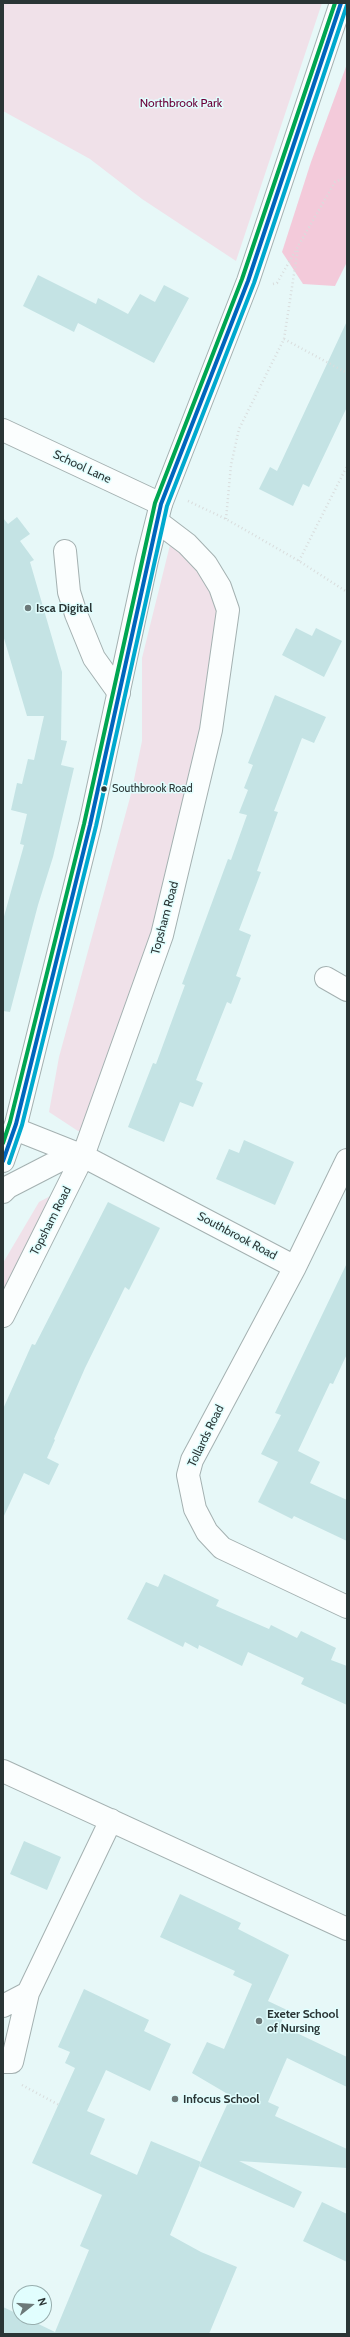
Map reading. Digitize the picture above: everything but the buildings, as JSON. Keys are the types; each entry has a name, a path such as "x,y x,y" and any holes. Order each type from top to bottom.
{"street":[{"path":"3,1161 15,1129 90,825 159,513 248,281 341,3"},
{"name":"School Lane","path":"3,430 159,513"},
{"name":"Topsham Road","path":"3,1316 78,1154 162,935 211,730 223,656 228,610 214,574 159,513"},
{"path":"65,551 69,592 76,614 94,658 118,693"},
{"path":"326,978 347,990"},
{"name":"Southbrook Road","path":"15,1129 78,1154 295,1266"},
{"path":"3,1192 8,1187 78,1154"},
{"path":"295,1266 347,1160"},
{"name":"Tollards Road","path":"295,1266 192,1460 188,1475 190,1489 196,1509 207,1532 222,1548 347,1607"},
{"path":"3,1771 347,1929"},
{"path":"8,2062 28,1993 111,1820"},
{"path":"3,2006 28,1993"}],"path":[{"path":"271,284 277,283 335,182 347,177"},
{"path":"226,519 231,465 239,428 284,339 298,248"},
{"path":"284,339 347,373"},
{"path":"299,561 347,466"},
{"path":"188,501 226,519 299,561 347,592"},
{"path":"8,2062 22,2085 59,2105"}],"green space":[{"name":"Northbrook Park","path":"3,3 322,3 236,261 142,199 90,159 3,111"},
{"path":"171,541 198,565 220,598 206,702 173,862 91,1134 78,1131 49,1112 59,1057 131,794 142,741 142,658"},
{"path":"56,1193 3,1294 3,1263 39,1202"}],"shaded area":[{"path":"347,64 347,262 335,286 303,284 282,252 311,162"}],"transit line":[{"path":"3,1143 10,1122 84,824 155,503 242,279 335,3"},
{"path":"3,1161 16,1124 90,825 161,504 248,281 341,3"},
{"path":"9,1163 22,1125 96,826 167,506 254,283 347,5"}],"place":[{"name":"Isca Digital","path":"28,608"},
{"name":"Southbrook Road","path":"104,789"},
{"name":"Exeter School of Nursing","path":"259,2021"},
{"name":"Infocus School","path":"175,2099"}]}
